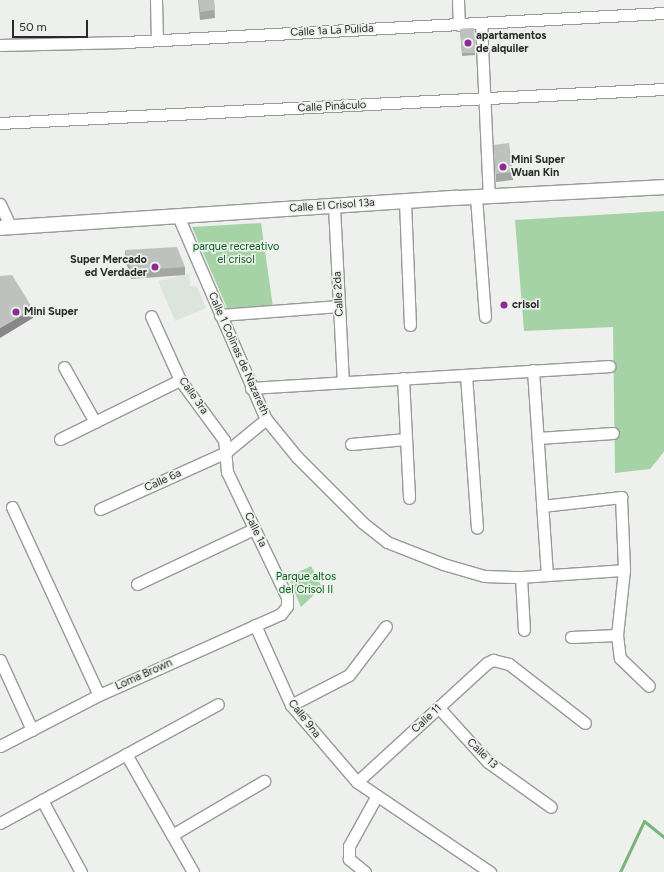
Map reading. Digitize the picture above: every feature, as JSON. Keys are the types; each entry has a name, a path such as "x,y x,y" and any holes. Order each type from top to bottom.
{"street":[{"path":"156,0 157,40"},
{"path":"458,0 459,24"},
{"name":"Calle 1a La Pulida","path":"0,45 157,40 664,13"},
{"path":"481,23 485,99 483,196 485,317"},
{"name":"Calle Pináculo","path":"0,123 664,89"},
{"name":"Calle El Crisol 13a","path":"5,228 483,196 664,187"},
{"path":"405,201 410,325"},
{"path":"0,204 5,228"},
{"name":"Calle 2da","path":"334,206 343,382"},
{"name":"Calle 1 Colinas de Nazareth","path":"178,216 251,388 266,419 297,457 362,523 387,542 443,564 484,576 521,577 624,570"},
{"path":"220,315 339,306"},
{"name":"Calle 3ra","path":"151,316 180,380 224,440 226,452"},
{"path":"251,388 609,366"},
{"path":"64,367 95,422"},
{"path":"533,370 547,575"},
{"path":"466,374 477,528"},
{"path":"403,378 409,498"},
{"path":"60,439 180,380"},
{"name":"Calle 6a","path":"100,509 226,452 266,419"},
{"path":"538,438 613,433"},
{"path":"351,444 406,439"},
{"name":"Calle 1a","path":"226,452 227,472 287,597 287,606"},
{"path":"542,506 621,497 624,570 618,636 620,658 649,686"},
{"path":"12,507 99,696"},
{"path":"137,584 254,529"},
{"path":"521,577 524,630"},
{"name":"Loma Brown","path":"1,744 99,696 281,614 287,606"},
{"name":"Calle 9na","path":"255,625 291,705 358,782 376,797 490,872"},
{"path":"291,705 350,675 386,626"},
{"path":"571,637 618,636"},
{"path":"0,660 32,730"},
{"name":"Calle 11","path":"358,782 487,663 499,660 509,664 585,722"},
{"path":"0,823 218,704"},
{"name":"Calle 13","path":"439,708 488,762 551,807"},
{"path":"126,754 193,872"},
{"path":"172,835 264,781"},
{"path":"365,872 349,859 349,846 376,797"},
{"path":"42,800 81,872"}],"shaded area":[{"path":"189,274 190,286 197,286 206,308 175,321 158,281"}],"green space":[{"path":"664,211 664,452 650,469 615,473 613,327 524,331 515,220"},
{"name":"parque recreativo el crisol","path":"261,223 273,307 227,308 192,227"},
{"name":"Parque altos del Crisol II","path":"311,566 322,587 301,607 288,577"}],"building":[{"path":"199,0 214,0 215,10 200,12"},
{"name":"apartamentos de alquiler","path":"474,28 475,53 462,53 460,29"},
{"name":"Mini Super Wuan Kin","path":"509,143 513,172 496,174 494,145"},
{"path":"177,247 185,267 131,271 125,250"},
{"name":"Mini Super","path":"12,275 33,309 0,328 0,276"}],"waterway":[{"path":"620,872 644,821 664,837"}],"place":[{"name":"apartamentos de alquiler","path":"468,43"},
{"name":"Mini Super Wuan Kin","path":"503,167"},
{"name":"Super Mercado ed Verdader","path":"155,267"},
{"name":"crisol","path":"504,305"},
{"name":"Mini Super","path":"16,312"}]}
